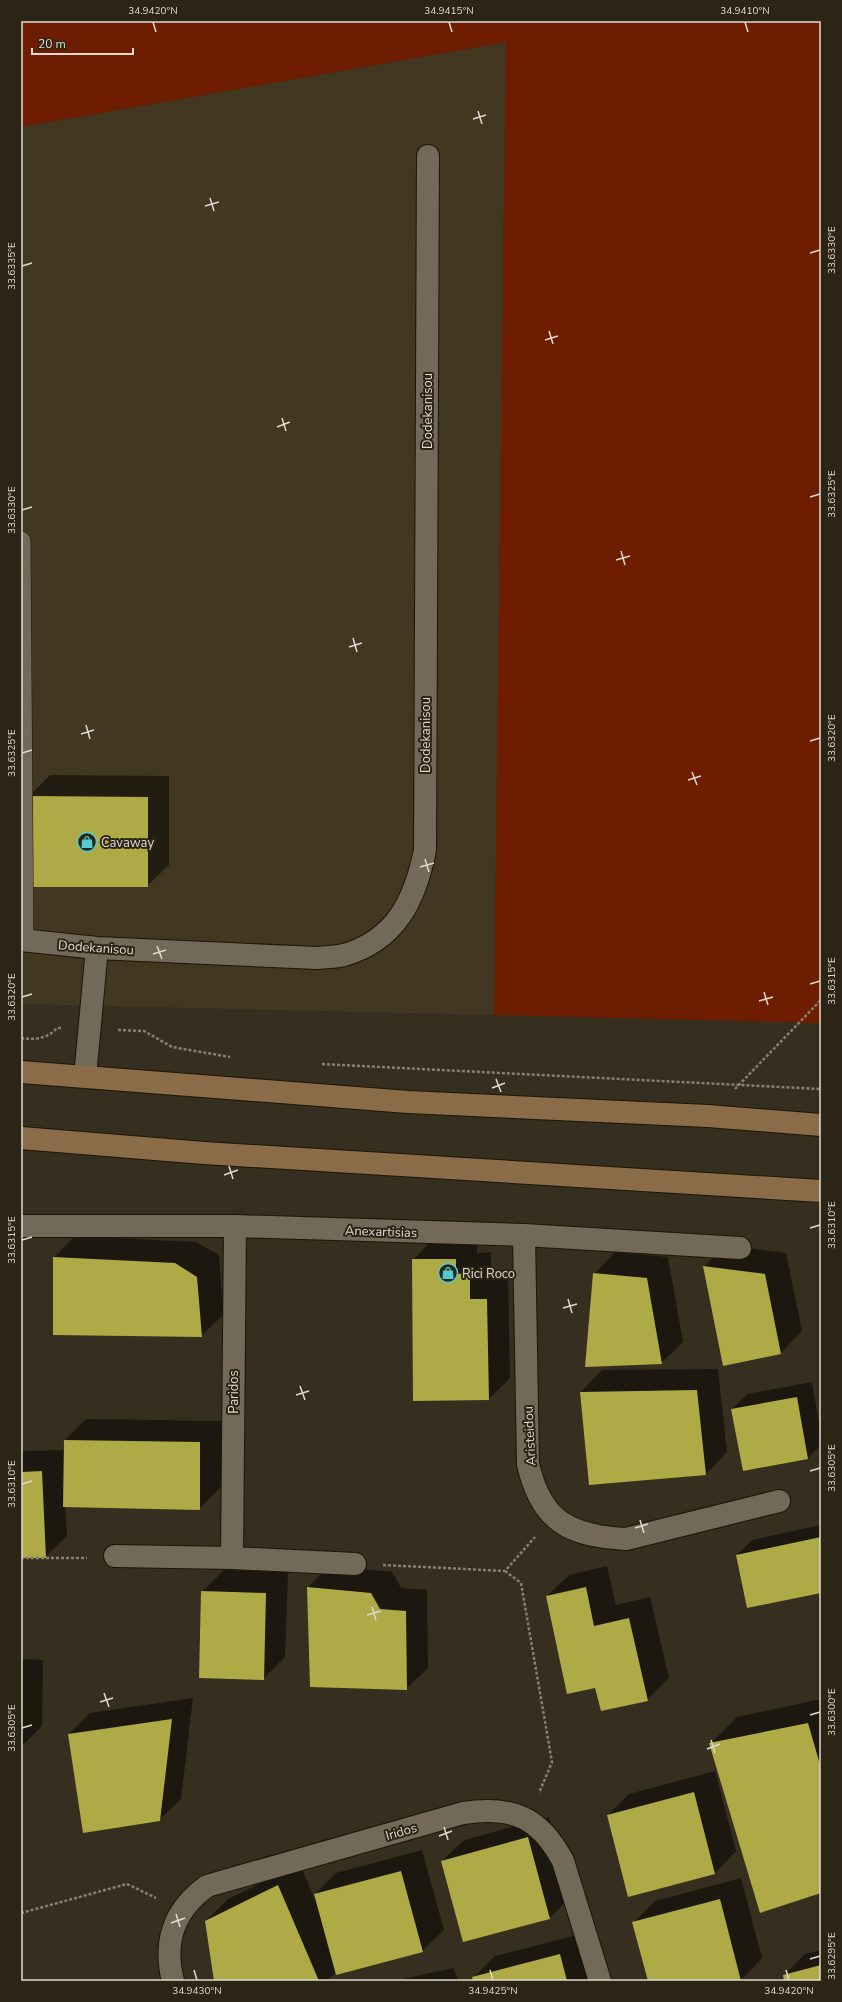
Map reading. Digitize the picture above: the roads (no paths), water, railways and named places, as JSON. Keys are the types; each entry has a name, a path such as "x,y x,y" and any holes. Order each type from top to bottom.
{"main road":[{"path":"21,1072 408,1102 708,1116 821,1125"},
{"path":"21,1138 220,1154 821,1191"}],"street":[{"name":"Dodekanisou","path":"23,940 96,948 317,958 343,955 365,947 383,936 407,907 415,889 425,850 428,156"},
{"path":"85,1077 96,948"},
{"name":"Anexartisias","path":"21,1226 235,1226 524,1235 740,1248"},
{"name":"Paridos","path":"232,1558 235,1226"},
{"name":"Aristeidou","path":"524,1235 528,1464 533,1486 541,1502 554,1516 575,1530 600,1538 626,1540 778,1501"},
{"path":"115,1556 232,1558 355,1564"},
{"name":"Iridos","path":"173,1981 170,1967 169,1948 173,1928 181,1910 193,1896 207,1886 463,1813 499,1810 528,1820 544,1833 555,1846 563,1861 600,1981"}],"lane":[{"path":"21,541 23,940"}],"place":[{"name":"Cavaway","path":"87,842"},
{"name":"Rici Roco","path":"448,1273"}]}
